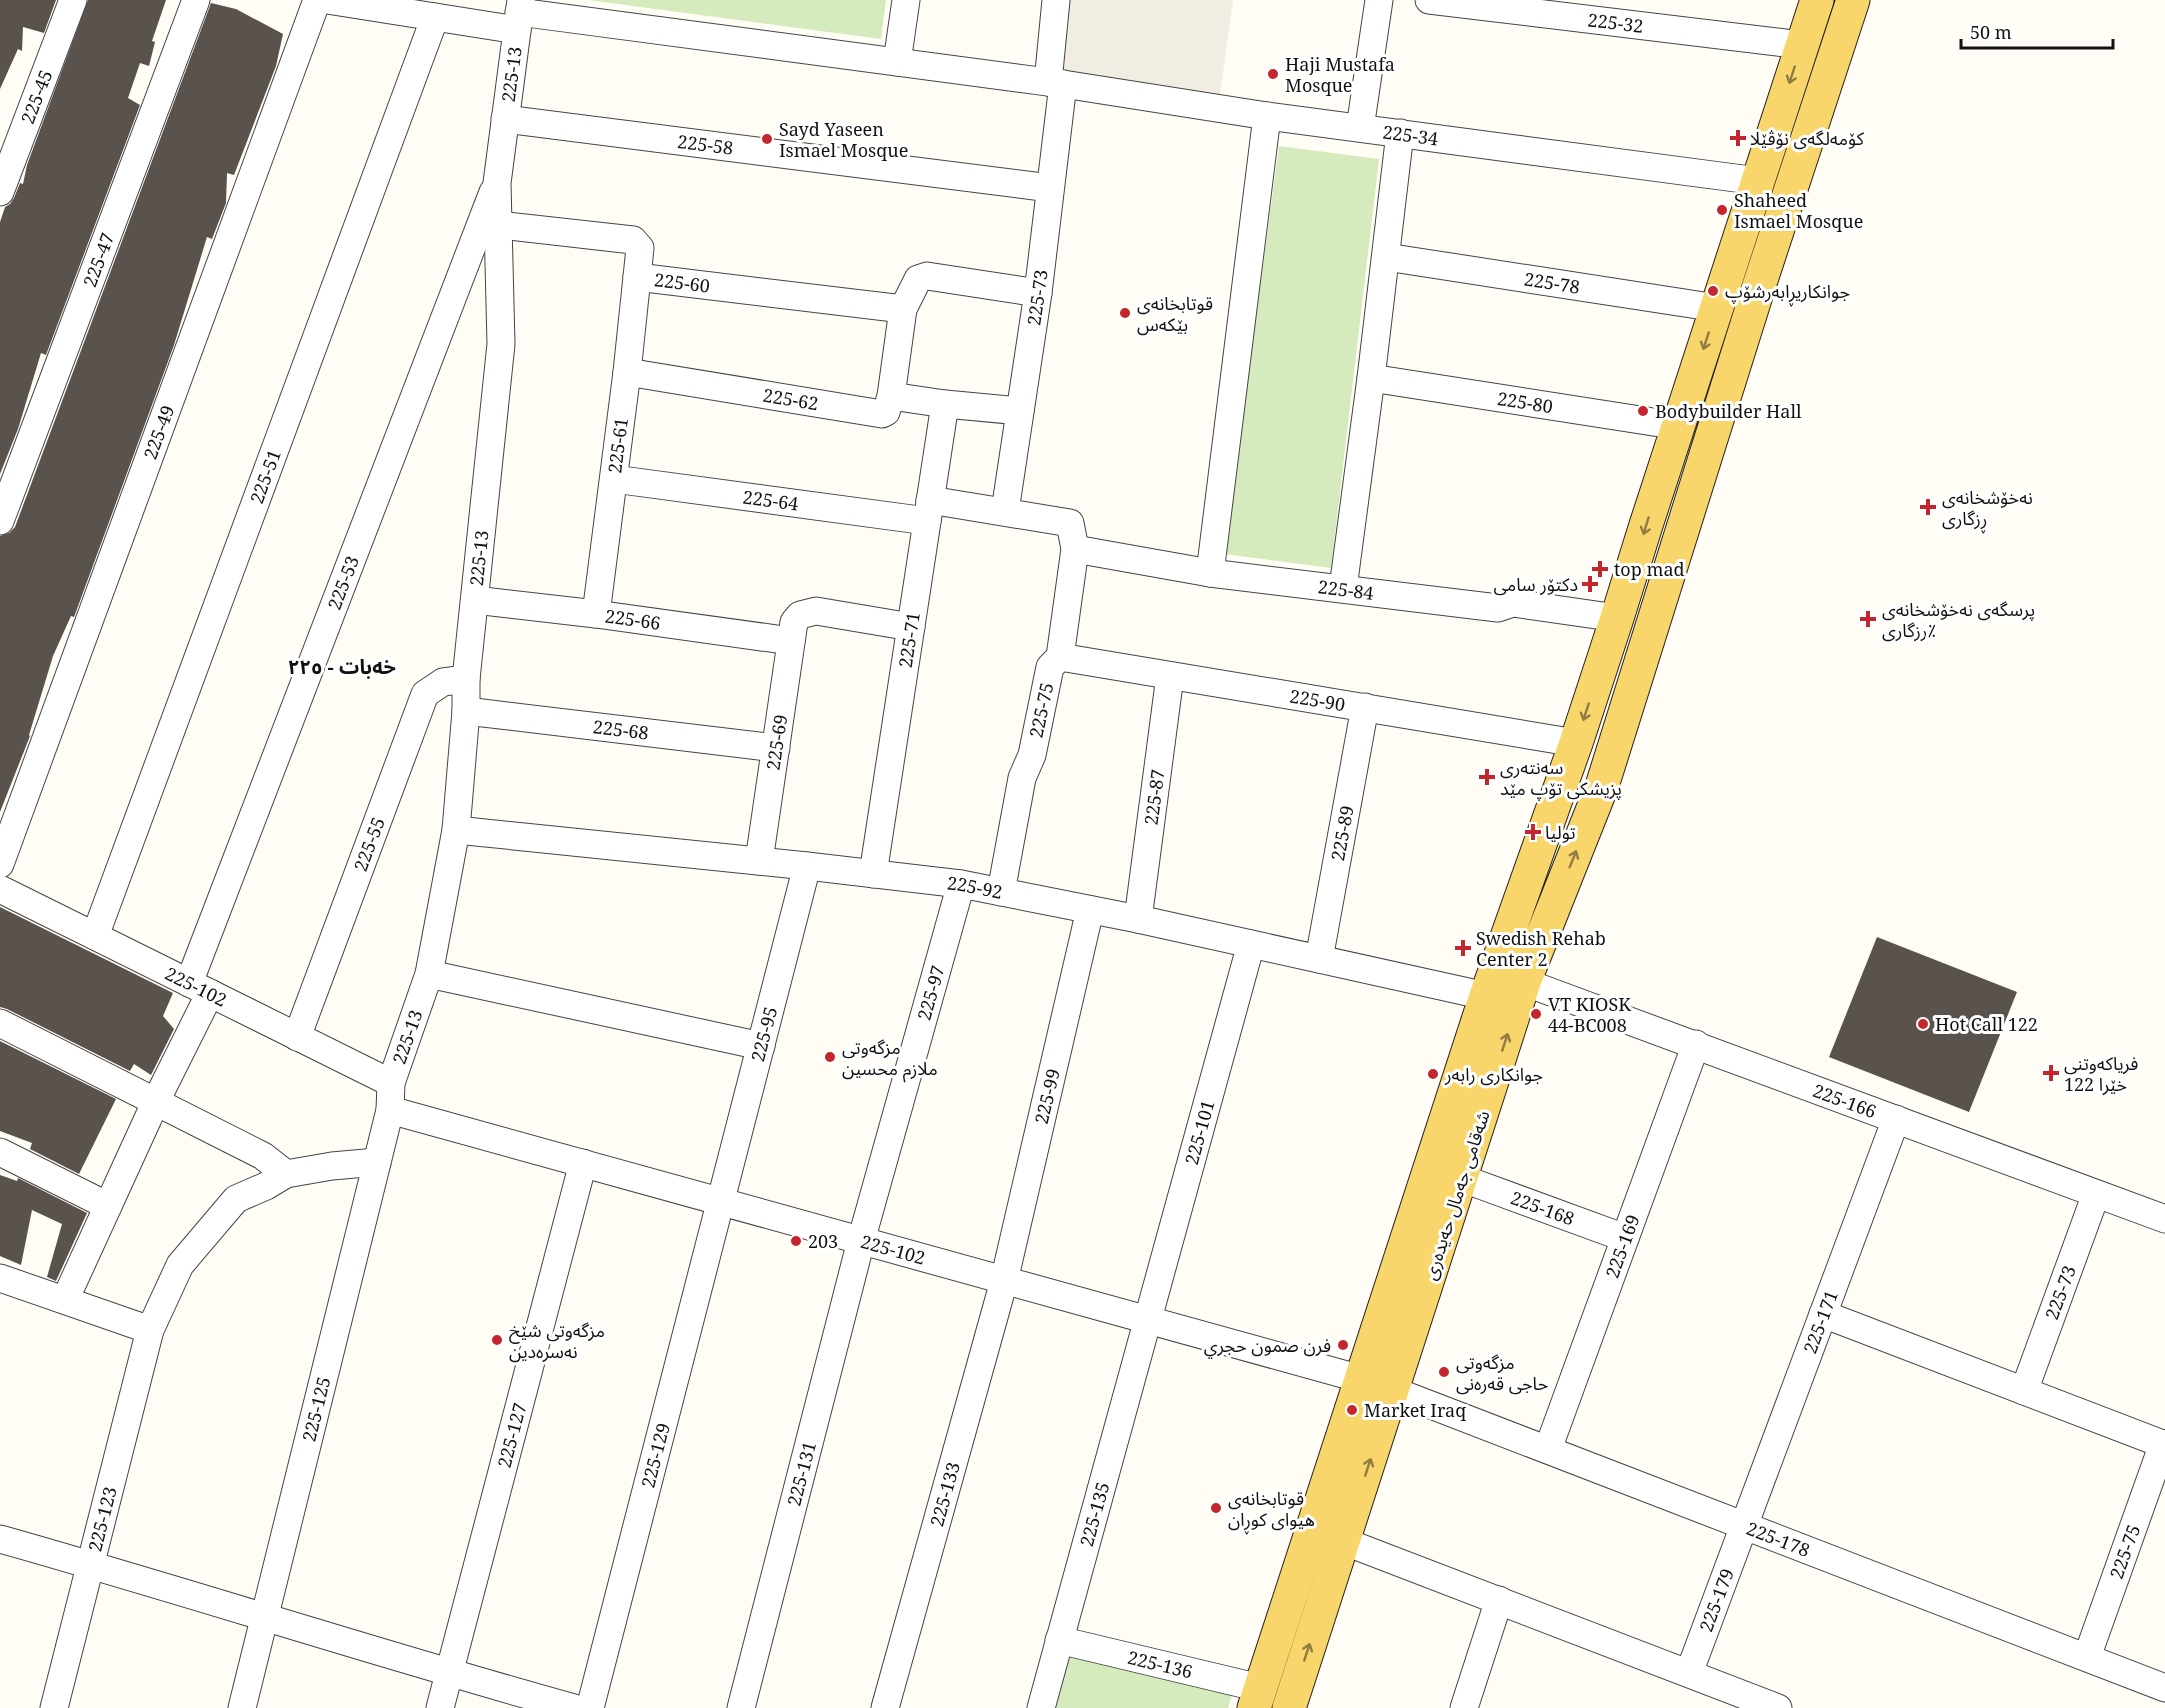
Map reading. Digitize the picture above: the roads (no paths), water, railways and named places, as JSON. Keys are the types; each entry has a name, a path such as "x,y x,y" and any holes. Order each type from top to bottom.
{"main road":[{"name":"شەقامی جەمال حەیدەری","path":"1257,1698 1486,996 1576,743 1817,0"},
{"name":"شەقامی جەمال حەیدەری","path":"1289,1708 1524,982 1602,786 1853,0"},
{"path":"1722,293 1760,286"}],"street":[{"name":"225-45","path":"0,192 73,0"},
{"name":"225-47","path":"0,521 196,0"},
{"name":"225-49","path":"0,864 317,0"},
{"name":"225-34","path":"327,0 371,3 435,17 519,14 1055,83 1267,116 1758,181"},
{"path":"897,62 906,0"},
{"name":"225-73","path":"1005,511 1038,293 1050,188 1056,0"},
{"path":"1360,128 1379,0"},
{"name":"225-32","path":"1429,0 1802,45"},
{"name":"225-13","path":"390,1110 391,1083 429,975 456,830 466,711 465,679 501,344 497,183 519,14"},
{"name":"225-51","path":"95,936 435,17"},
{"path":"1210,573 1267,116"},
{"name":"225-58","path":"505,119 1050,188"},
{"path":"1343,588 1400,133"},
{"name":"225-53","path":"65,1300 156,1101 200,988 497,183"},
{"name":"225-60","path":"499,225 633,240 640,248 637,277 903,309"},
{"name":"225-78","path":"1386,257 1722,293"},
{"path":"1020,411 891,396 903,309 918,279 927,276 1038,293"},
{"name":"225-61","path":"596,614 637,277"},
{"name":"225-62","path":"627,372 883,414 886,412 891,396"},
{"name":"225-80","path":"1371,378 1679,426"},
{"name":"225-71","path":"873,874 945,404"},
{"name":"225-64","path":"614,479 929,510 1005,511"},
{"name":"225-84","path":"1005,511 1070,523 1074,540 1210,573 1498,608 1513,603 1617,618"},
{"name":"225-75","path":"1001,892 1023,778 1032,755 1050,667 1060,657 1074,540"},
{"name":"225-66","path":"475,600 596,614 793,632"},
{"path":"793,632 800,615 816,611 911,627"},
{"name":"225-69","path":"759,861 793,632"},
{"name":"225-90","path":"1060,657 1576,743"},
{"name":"225-87","path":"1138,919 1170,676"},
{"name":"225-55","path":"297,1037 425,694 443,682 465,679"},
{"name":"225-89","path":"1319,959 1365,707"},
{"name":"225-68","path":"466,711 776,748"},
{"name":"225-92","path":"456,830 960,884 1138,919 1486,996"},
{"name":"225-95","path":"720,1202 807,866"},
{"name":"225-97","path":"861,1241 960,884"},
{"name":"225-102","path":"0,889 391,1083"},
{"name":"225-99","path":"1004,1281 1090,910"},
{"name":"225-101","path":"1149,1320 1251,944"},
{"path":"429,975 760,1046"},
{"name":"225-166","path":"1524,982 2165,1220"},
{"path":"0,1023 263,1156 286,1173 377,1162"},
{"name":"225-169","path":"1548,1449 1696,1044"},
{"name":"225-102","path":"390,1110 1361,1379"},
{"name":"225-125","path":"242,1708 390,1110"},
{"name":"225-171","path":"1744,1525 1896,1119"},
{"path":"0,1152 108,1206"},
{"name":"225-127","path":"440,1708 583,1163"},
{"name":"225-123","path":"54,1708 150,1330 180,1265 236,1199 266,1186 286,1173"},
{"name":"225-168","path":"1461,1178 1625,1238"},
{"name":"225-73","path":"2024,1391 2096,1194"},
{"name":"225-129","path":"590,1708 720,1202"},
{"name":"225-131","path":"741,1708 861,1241"},
{"path":"0,1278 150,1330"},
{"name":"225-133","path":"885,1708 1004,1281"},
{"path":"1823,1314 2164,1444"},
{"name":"225-135","path":"1041,1708 1149,1320"},
{"name":"225-178","path":"1392,1390 2165,1688"},
{"name":"225-75","path":"2087,1657 2164,1444"},
{"name":"225-179","path":"1689,1674 1744,1525"},
{"path":"0,1539 90,1564 449,1674 574,1708"},
{"path":"1343,1541 1778,1708"},
{"path":"1464,1708 1499,1600"},
{"name":"225-136","path":"1059,1640 1257,1698"}],"place":[{"name":"Haji Mustafa Mosque","path":"1273,74"},
{"name":"كۆمەلگەی نۆڤێلا","path":"1738,138"},
{"name":"Sayd Yaseen Ismael Mosque","path":"767,139"},
{"name":"Shaheed Ismael Mosque","path":"1722,210"},
{"name":"جوانكاریڕابەرشۆپ","path":"1713,291"},
{"name":"قوتابخانەی بێكه‌س","path":"1125,313"},
{"name":"Bodybuilder Hall","path":"1643,411"},
{"name":"نەخۆشخانەی ڕزگاری","path":"1928,507"},
{"name":"top mad","path":"1600,569"},
{"name":"دكتۆر سامی","path":"1590,584"},
{"name":"پرسگەی نەخۆشخانەی رزگاری٪","path":"1868,619"},
{"name":"سەنتەری پزیشکی تۆپ مێد","path":"1487,777"},
{"name":"تولیا","path":"1533,832"},
{"name":"Swedish Rehab Center 2","path":"1463,948"},
{"name":"VT KIOSK 44-BC008","path":"1536,1014"},
{"name":"Hot Call 122","path":"1923,1024"},
{"name":"مزگه‌وتی ملازم محسین","path":"830,1057"},
{"name":"فریاکەوتنی خێرا 122","path":"2051,1073"},
{"name":"جوانکاری رابەر","path":"1433,1074"},
{"name":"203","path":"796,1241"},
{"name":"مزگه‌وتی شێخ نه‌سرەدین","path":"497,1340"},
{"name":"فرن صمون حجري","path":"1343,1345"},
{"name":"مزگەوتی حاجی قەرەنی","path":"1444,1372"},
{"name":"Market Iraq","path":"1352,1410"},
{"name":"قوتابخانەی هیوای کوڕان","path":"1216,1508"}],"district":[{"name":"خەبات - ٢٢٥","path":"342,666"}]}
